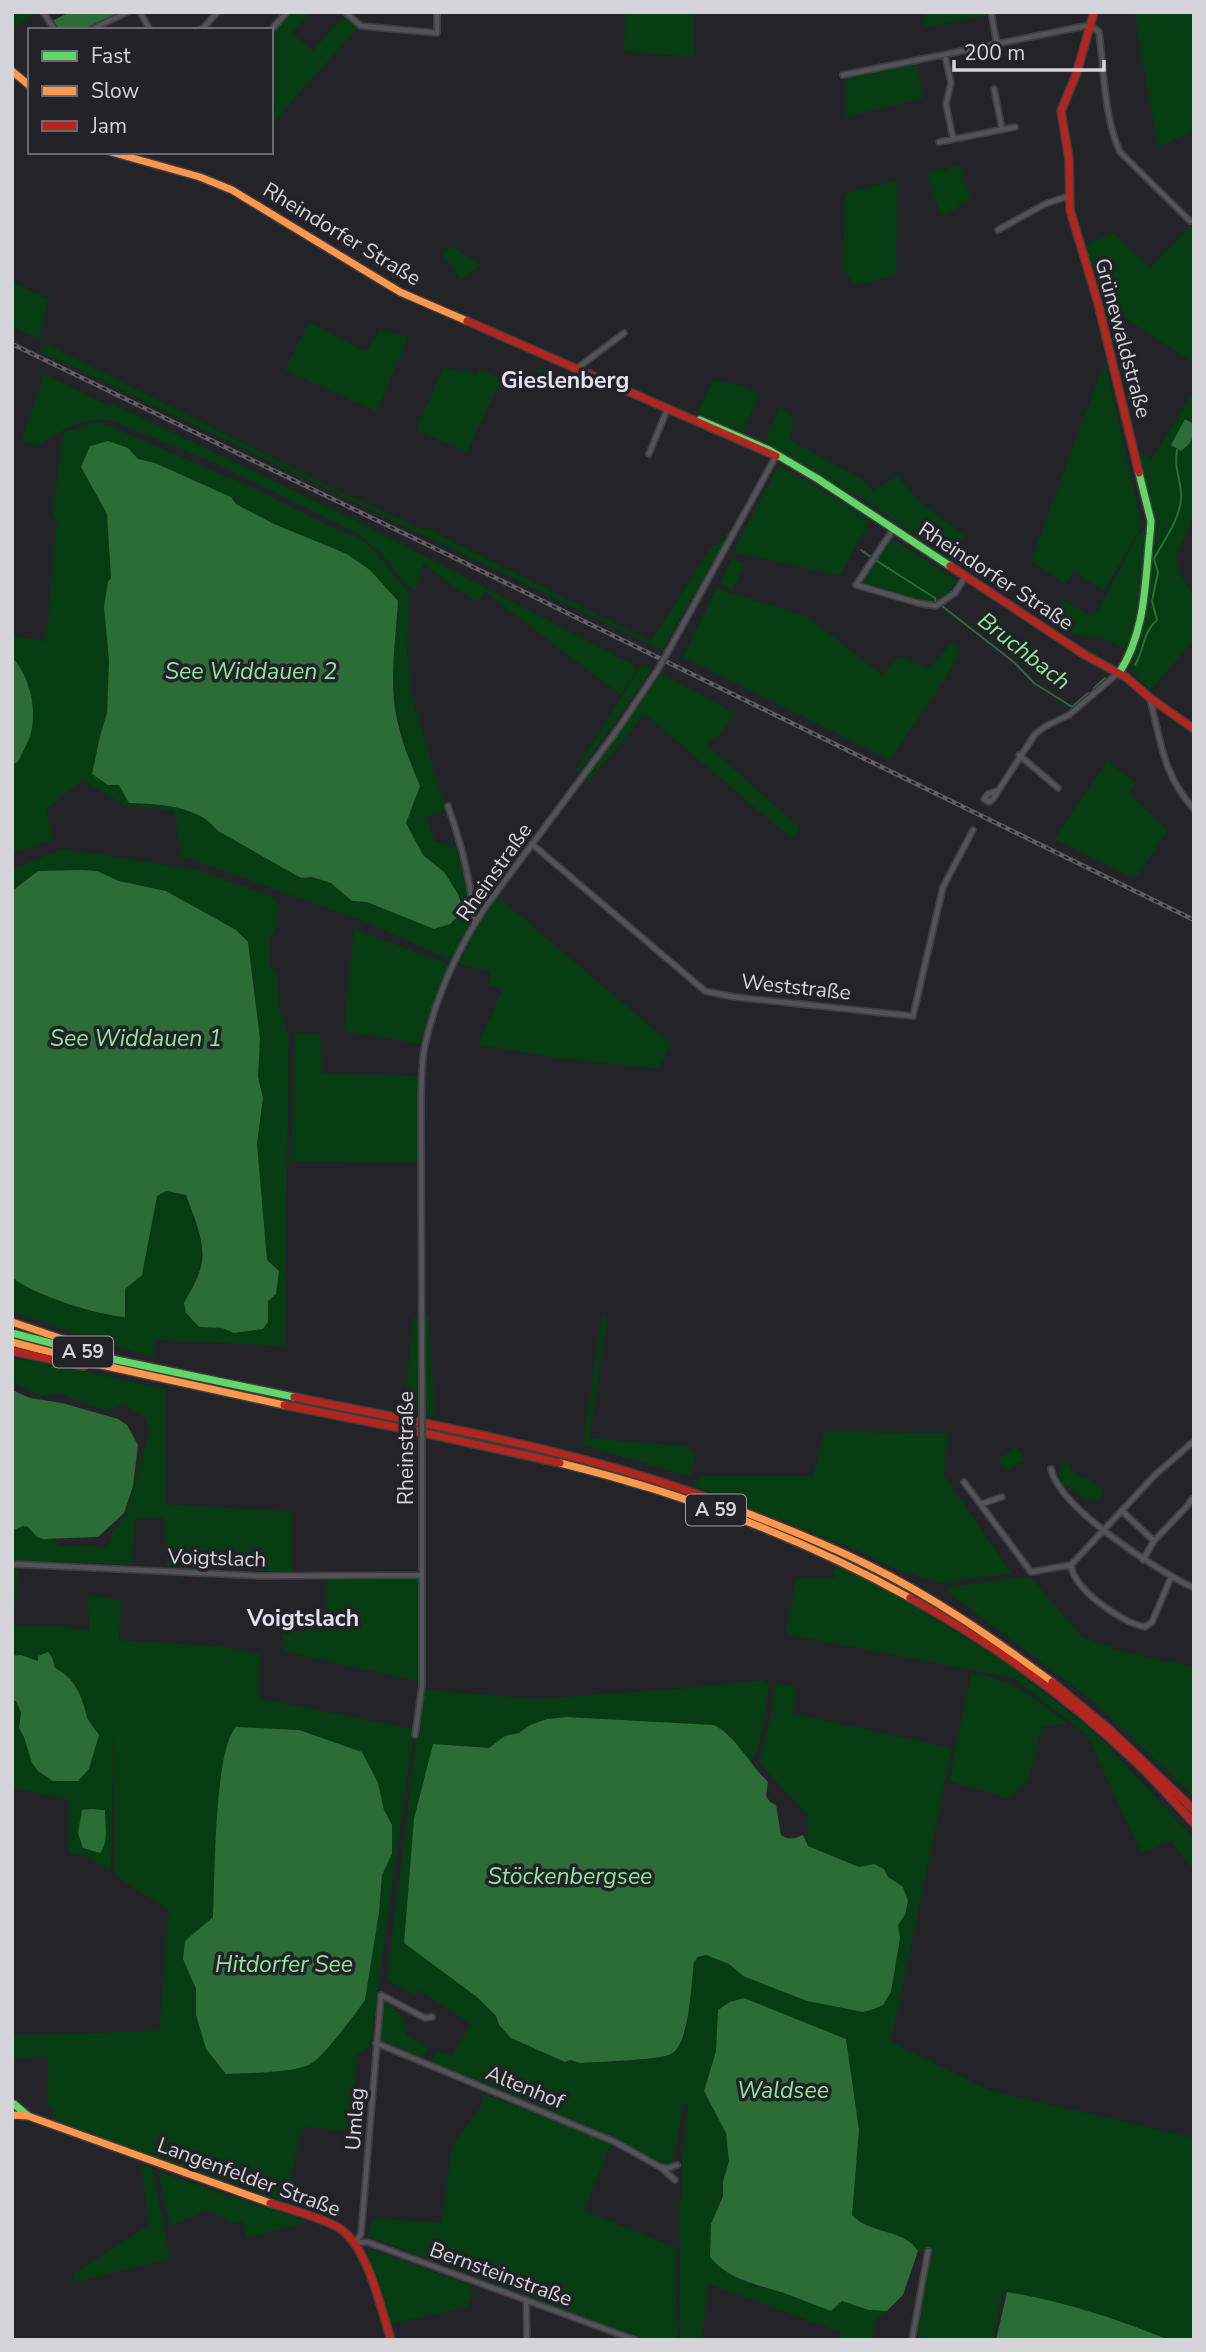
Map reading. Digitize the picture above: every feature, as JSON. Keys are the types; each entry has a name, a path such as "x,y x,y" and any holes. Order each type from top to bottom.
{"main road":[{"name":"Grünewaldstraße","path":"1094,12 1076,75 1061,111 1069,159 1071,217 1098,303 1151,521 1150,547 1136,635 1127,662 1119,673"},
{"path":"12,71 28,84"},
{"name":"Rheindorfer Straße","path":"118,154 200,177 232,190 400,292 575,370 769,450 846,497 1085,655 1119,673 1194,729"},
{"path":"15,1324 155,1368"},
{"name":"A 59","path":"12,1333 155,1368 574,1458 691,1492 814,1538 928,1596 1019,1655 1122,1738 1194,1810"},
{"name":"A 59","path":"12,1342 155,1378 430,1434 597,1474 714,1509 816,1549 919,1601 1030,1674 1114,1743 1194,1823"},
{"path":"12,1351 113,1373 155,1378"},
{"name":"Langenfelder Straße","path":"13,2108 28,2116 332,2223 348,2234 355,2243 391,2340"}],"street":[{"path":"43,12 53,28"},
{"path":"94,28 128,12"},
{"path":"141,12 149,28"},
{"path":"203,28 218,12"},
{"path":"273,28 287,12"},
{"path":"345,12 361,26 437,33 437,12"},
{"path":"990,12 997,44"},
{"path":"843,75 1090,25 1099,33 1109,111 1119,152 1190,221"},
{"path":"946,54 951,83 946,104 953,139"},
{"path":"994,89 1002,129"},
{"path":"939,142 1015,127"},
{"path":"998,230 1045,204 1069,196"},
{"path":"575,370 624,333"},
{"path":"649,454 667,409"},
{"name":"Rheinstraße","path":"422,1575 420,1121 424,1047 439,997 474,924 486,906 618,729 657,671 776,456"},
{"path":"893,530 856,585 936,606 955,593 965,577"},
{"path":"997,791 1035,734 1069,715 1119,673"},
{"path":"1150,698 1162,752 1177,791 1194,810"},
{"path":"1019,755 1058,788"},
{"path":"448,806 461,846 473,904 474,924"},
{"name":"Weststraße","path":"532,844 705,991 734,997 913,1016 943,887 973,830"},
{"path":"473,904 486,906"},
{"path":"964,1482 1031,1572 1071,1565 1155,1475 1194,1441"},
{"path":"1051,1469 1054,1481 1104,1530 1143,1560 1194,1588"},
{"path":"981,1504 1002,1497"},
{"path":"1143,1560 1154,1541 1192,1499"},
{"path":"1122,1511 1154,1541"},
{"name":"Voigtslach","path":"12,1564 286,1577 422,1575"},
{"path":"1071,1565 1074,1577 1093,1597 1118,1616 1145,1627 1153,1622 1171,1577"},
{"path":"415,1735 422,1686 422,1575"},
{"name":"Umlag","path":"355,2243 361,2234 381,1996 425,2018 432,2017"},
{"name":"Altenhof","path":"376,2043 595,2134 660,2167 675,2180"},
{"path":"660,2167 677,2165"},
{"name":"Bernsteinstraße","path":"355,2243 372,2244 635,2340"},
{"path":"912,2340 928,2251"},
{"path":"526,2300 527,2340"}],"shaded area":[{"path":"21,12 39,13 15,27 12,17"},
{"path":"291,12 307,12 309,14 292,33 313,51 345,15 357,28 273,123 273,32"},
{"path":"625,12 694,12 694,55 692,57 624,51"},
{"path":"925,12 990,12 990,15 924,27"},
{"path":"1134,12 1194,12 1194,131 1158,147"},
{"path":"917,64 923,98 846,117 849,78"},
{"path":"959,164 971,198 964,205 958,203 959,208 941,216 926,173 944,168 946,173 949,167"},
{"path":"897,180 896,276 855,285 843,270 845,194"},
{"path":"1191,225 1194,227 1194,363 1104,305 1083,246 1114,233 1150,268"},
{"path":"452,246 481,265 461,280 442,253"},
{"path":"12,282 49,299 38,339 12,327"},
{"path":"309,322 366,352 380,330 408,337 377,412 285,370"},
{"path":"45,343 339,491 424,530 431,528 437,534 651,641 711,548 722,540 734,525 662,650 42,352"},
{"path":"1105,361 1141,523 1137,535 1104,591 1074,572 1065,584 1031,561"},
{"path":"444,367 461,372 464,369 476,374 479,369 502,379 467,452 416,430"},
{"path":"539,367 550,371 541,394 530,389"},
{"path":"44,374 109,406 111,403 357,521 634,665 635,672 621,695 485,592 476,602 423,564 415,592 381,553 357,533 215,463 112,421 83,422 65,429 40,445 21,442"},
{"path":"713,380 744,387 759,395 743,432 697,415"},
{"path":"1194,391 1194,514 1176,557 1180,574 1194,595 1194,640 1150,691 1131,670 1135,655 1106,639 1072,634 1071,630 1051,614 1061,599 1094,617 1138,535 1152,522 1140,451 1151,460"},
{"path":"780,406 793,419 790,440 862,479 873,491 897,476 921,503 965,536 952,561 857,495 765,443"},
{"path":"96,422 107,425 251,487 342,532 354,535 370,546 409,593 407,652 411,695 446,810 426,817 435,841 459,849 473,919 456,956 448,959 361,920 181,856 174,811 124,805 82,780 46,810 53,840 12,853 12,764 18,761 32,708 28,683 12,657 12,636 46,641 57,521 53,511 64,432","holes":["128,448 138,459 231,497 236,504 274,524 347,554 394,677 397,716 408,758 420,786 406,823 423,855 444,872 434,928 367,902 352,901 331,883 312,877 301,878 218,831 209,822 189,811 129,803 100,736 107,713 108,696 109,661 104,607 111,578 107,514"]},
{"path":"778,466 813,484 870,521 840,576 733,552"},
{"path":"893,541 958,581 945,595 931,603 862,583"},
{"path":"732,558 745,564 732,590 720,584"},
{"path":"716,588 808,617 882,675 899,656 929,669 954,640 960,652 946,678 890,760 683,657"},
{"path":"644,665 653,668 577,775 577,769 640,667"},
{"path":"661,673 736,714 717,737 708,740 708,746 800,828 792,839 646,715 592,777 589,784 587,782 587,774"},
{"path":"1107,761 1136,783 1131,790 1132,796 1168,830 1135,879 1054,839"},
{"path":"64,849 198,870 276,898 277,925 270,938 269,967 277,971 279,1009 289,1036 285,1346 156,1340 153,1358 12,1312 12,1277 34,1291 65,1303 124,1317 125,1288 147,1250 157,1196 166,1191 186,1196 200,1238 201,1261 184,1303 234,1333 263,1329 268,1323 268,1301 279,1272 267,1260 257,1144 263,1099 258,1077 260,1038 248,942 244,935 166,891 119,881 97,871 38,871 12,891 12,869"},
{"path":"497,896 671,1044 658,1069 551,1057 478,1045 502,990 488,985 491,971 459,964 476,927"},
{"path":"354,929 451,965 420,1044 344,1031"},
{"path":"295,1033 320,1035 322,1073 419,1076 418,1162 291,1161"},
{"path":"602,1316 607,1320 589,1438 685,1446 696,1454 691,1474 686,1476 583,1445"},
{"path":"414,1317 429,1317 435,1417 404,1408"},
{"path":"12,1358 165,1389 166,1504 292,1512 292,1573 258,1574 257,1569 206,1567 205,1571 167,1568 164,1518 135,1519 131,1565 12,1560 12,1531 23,1526 39,1537 53,1539 60,1546 91,1545 104,1548 111,1542 112,1531 126,1516 149,1431 145,1418 123,1404 109,1411 60,1393 40,1396 12,1382"},
{"path":"824,1432 948,1433 943,1474 1012,1574 940,1583 890,1567 859,1551 695,1487 699,1476 813,1476"},
{"path":"1017,1447 1025,1460 1006,1472 998,1459"},
{"path":"1064,1461 1071,1467 1071,1471 1084,1479 1086,1477 1104,1492 1098,1500 1086,1502 1069,1486 1063,1487 1058,1475"},
{"path":"840,1566 902,1598 1012,1667 1094,1732 1194,1838 1194,1871 1171,1841 1141,1853 1087,1735 1013,1678 790,1635 786,1631 796,1580 800,1577 837,1578 832,1572"},
{"path":"12,1567 19,1567 13,1626 56,1626 89,1631 88,1595 121,1600 119,1640 227,1647 260,1654 258,1698 414,1729 370,2047 357,2055 350,2131 302,2127 285,2202 60,2123 47,2103 48,2056 12,2058 12,2035 159,2031 169,1910 115,1876 114,1728 111,1871 90,1858 69,1853 69,1800 12,1788"},
{"path":"1030,1576 1082,1637 1124,1652 1194,1667 1194,1797 1094,1702 945,1590 948,1587"},
{"path":"327,1578 419,1578 419,1682 287,1652 282,1632 326,1630"},
{"path":"971,1675 998,1679 1010,1684 1068,1724 1042,1726 1029,1779 1009,1799 949,1781"},
{"path":"764,1680 769,1686 765,1715 758,1747 750,1763 727,1732 714,1725 566,1717 547,1719 505,1737 489,1749 404,1943 472,1992 499,2025 570,2060 580,2063 655,2058 671,2054 677,2048 686,2026 694,1962 699,1958 705,1956 719,1959 743,1976 900,1938 898,1925 905,1915 860,1867 808,1846 807,1814 759,1763 776,1683 797,1688 793,1714 952,1748 891,2042 991,2091 1194,2138 1194,2340 1169,2340 1145,2330 1054,2303 1003,2291 993,2340 934,2340 914,2334 929,2253 918,2251 905,2239 868,2226 852,2215 859,2130 846,2039 718,2010 716,2051 704,2091 724,2129 729,2157 723,2192 711,2224 741,2281 784,2293 842,2301 888,2313 876,2319 872,2340 839,2340 840,2332 708,2284 702,2340 680,2340 679,2203 682,2197 681,2169 688,2104 684,2103 674,2159 669,2164 430,2063 437,2050 451,2056 471,2024 419,1990 415,1995 387,1980 424,1691 536,1699"},
{"path":"383,2000 403,2016 406,2035 429,2048 423,2059 380,2040"},
{"path":"483,2094 557,2120 611,2143 584,2211 675,2247 677,2340 641,2340 368,2236 372,2218 442,2223 452,2146 481,2106"},
{"path":"141,2164 152,2169 170,2259 75,2282 74,2273 149,2225"},
{"path":"158,2172 306,2221 247,2238 242,2221 231,2224 226,2218 207,2211 170,2226"},
{"path":"374,2250 470,2285 472,2296 467,2307 391,2324 368,2254"}],"water":[{"path":"70,12 121,12 88,28 57,28 52,21"},
{"path":"1185,419 1194,424 1194,433 1181,451 1171,445"},
{"name":"See Widdauen 2","path":"108,441 128,448 138,459 155,463 231,497 236,504 274,524 347,554 370,570 398,601 393,664 394,701 401,734 420,786 406,823 423,855 444,872 458,894 462,905 457,917 450,924 434,929 367,902 352,901 331,883 312,877 301,878 218,831 209,822 189,811 165,805 129,803 119,785 108,785 92,774 107,713 109,661 104,607 111,578 107,514 81,467 90,446"},
{"path":"12,657 28,684 33,716 27,743 18,762 12,764"},
{"name":"See Widdauen 1","path":"38,871 97,871 119,881 166,891 236,930 248,942 260,1038 258,1077 263,1098 257,1144 267,1260 279,1271 276,1294 268,1301 268,1322 263,1329 234,1333 222,1328 199,1327 186,1313 184,1303 199,1272 202,1245 186,1195 166,1191 157,1196 142,1275 125,1289 125,1317 65,1303 34,1291 12,1277 12,891"},
{"path":"12,1390 30,1398 62,1403 118,1419 127,1425 138,1445 133,1486 124,1513 98,1537 43,1539 37,1537 28,1527 23,1526 12,1531"},
{"path":"48,1652 55,1668 77,1688 88,1719 99,1735 89,1769 78,1781 53,1781 38,1771 32,1763 19,1728 21,1713 16,1701 12,1701 12,1656 21,1655 38,1661 38,1656"},
{"name":"Stöckenbergsee","path":"566,1717 714,1725 729,1736 768,1782 766,1796 776,1805 781,1835 795,1838 803,1835 808,1846 859,1867 874,1864 884,1869 888,1877 903,1887 908,1901 905,1915 898,1925 900,1938 891,1992 883,2005 863,2012 807,2001 743,1976 729,1964 706,1955 698,1957 694,1962 686,2026 677,2048 671,2054 655,2058 565,2062 511,2038 499,2025 496,2016 477,1997 404,1943 414,1819 433,1744 489,1748 505,1736 519,1733 530,1725 547,1719"},
{"name":"Hitdorfer See","path":"236,1727 299,1730 362,1752 378,1783 384,1810 392,1825 392,1854 382,1875 365,2000 324,2052 312,2063 296,2069 226,2074 206,2049 196,2015 196,1989 183,1959 185,1941 213,1917 215,1847 223,1761"},
{"path":"82,1810 105,1810 106,1839 100,1853 83,1848 78,1833"},
{"name":"Waldsee","path":"744,1998 846,2039 859,2130 852,2215 868,2226 905,2239 918,2251 903,2295 887,2311 869,2310 842,2301 831,2311 735,2277 710,2257 711,2224 723,2196 723,2182 729,2161 726,2133 704,2091 716,2051 718,2010 730,2002"},
{"path":"1007,2292 1090,2312 1169,2340 996,2340"}],"waterway":[{"name":"Bruchbach","path":"1135,665 1146,636 1157,620 1152,601 1158,572 1154,559 1172,527 1181,501 1177,450"},
{"name":"Bruchbach","path":"861,550 871,557"},
{"name":"Bruchbach","path":"877,561 935,598 936,603"},
{"name":"Bruchbach","path":"942,606 1015,663 1034,683 1072,707 1088,693"},
{"name":"Bruchbach","path":"1094,688 1105,678"}],"railway":[{"path":"12,344 1194,920"}],"traffic: fast":[{"path":"700,420 769,450 950,566"},
{"path":"1119,673 1135,641 1145,588 1151,521 1139,473"},
{"path":"12,1333 112,1359 294,1397"},
{"path":"14,2104 27,2115"}],"traffic: slow":[{"path":"12,71 28,84"},
{"path":"118,154 200,177 232,190 400,292 467,321"},
{"path":"12,1322 98,1351"},
{"path":"12,1342 92,1363 284,1405"},
{"path":"560,1463 651,1488 740,1519 826,1555 910,1598"},
{"path":"737,1509 891,1576 962,1618 1052,1682"},
{"path":"12,2115 28,2116 270,2203"}],"traffic: jam":[{"path":"1094,12 1076,75 1061,111 1069,159 1070,210 1098,303 1139,473"},
{"path":"467,321 776,456"},
{"path":"950,566 1085,655 1126,677 1150,698 1194,729"},
{"path":"12,1351 84,1366"},
{"path":"294,1397 574,1457 684,1489 737,1509"},
{"path":"284,1405 560,1463"},
{"path":"910,1598 971,1634 1059,1695 1139,1765 1194,1823"},
{"path":"1052,1682 1109,1729 1194,1810"},
{"path":"270,2203 337,2226 351,2239 373,2281 391,2340"}],"district":[{"name":"Gieslenberg","path":"565,380"},
{"name":"Voigtslach","path":"303,1618"}]}
